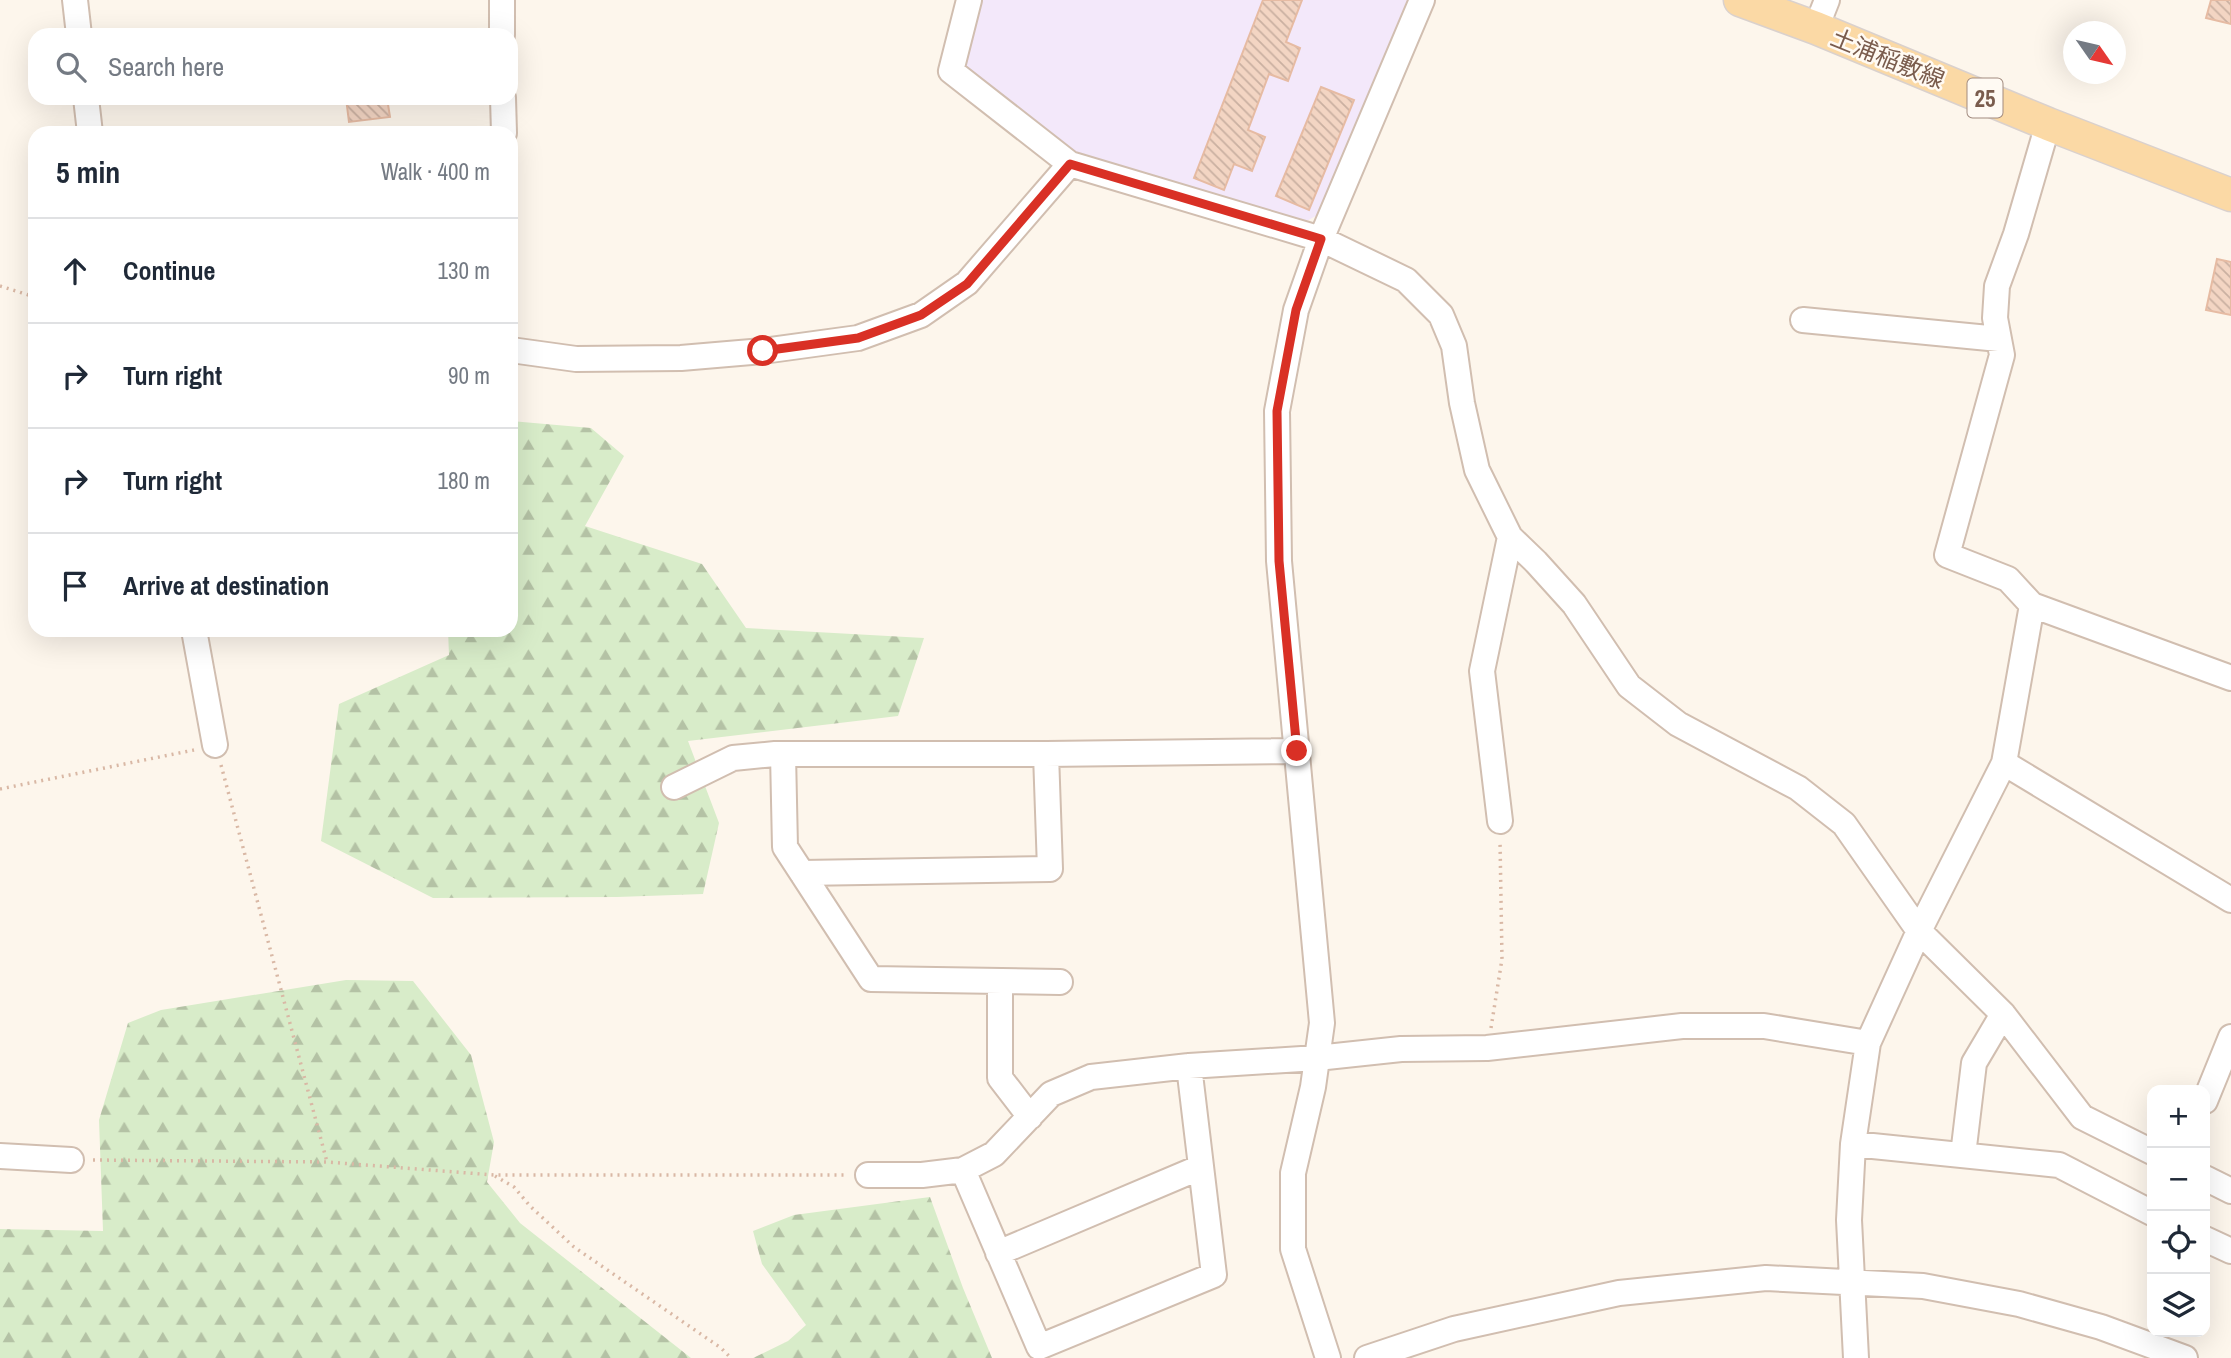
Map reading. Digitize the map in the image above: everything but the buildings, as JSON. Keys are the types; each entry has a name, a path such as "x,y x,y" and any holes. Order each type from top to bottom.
{"main road":[{"name":"土浦稲敷線","path":"1740,0 1821,14 2048,124 2231,195"}],"street":[{"path":"75,0 78,28"},
{"path":"502,0 502,28"},
{"path":"969,0 951,71 1070,164 1321,239 1406,280 1441,315 1454,346 1462,403 1477,470 1510,537 1574,604 1629,686 1678,724 1798,789 1844,824 1919,930 2003,1014 2082,1117 2147,1150"},
{"path":"1328,1358 1293,1249 1293,1173 1313,1087 1322,1023 1279,561 1277,411 1296,310 1321,239 1422,0"},
{"path":"87,105 89,126"},
{"path":"503,105 504,126"},
{"path":"2048,124 2016,234 1997,286 1995,318 2002,355 1947,555 2008,579 2032,605 2231,678"},
{"path":"518,350 576,359 681,358 763,351 858,338 921,315 967,284 1070,164"},
{"path":"1802,320 1999,340"},
{"path":"1500,821 1482,671 1510,537"},
{"path":"1856,1358 1849,1220 1853,1144 1868,1043 1919,930 2004,763 2032,605"},
{"path":"195,637 215,746"},
{"path":"674,787 733,758 783,754 1297,751"},
{"path":"783,754 785,847 871,979 1060,982"},
{"path":"802,873 1050,869 1046,754"},
{"path":"2004,763 2231,900"},
{"path":"1000,981 1000,1078 1030,1117"},
{"path":"1964,1155 1975,1063 2003,1014"},
{"path":"868,1175 922,1175 963,1170 994,1154 1051,1094 1091,1077 1189,1066 1317,1058 1401,1049 1488,1048 1682,1026 1764,1026 1868,1043"},
{"path":"2210,1089 2231,1037"},
{"path":"963,1170 1039,1347 1214,1275 1189,1066"},
{"path":"1853,1144 2059,1165 2148,1211"},
{"path":"0,1156 71,1160"},
{"path":"999,1253 1202,1167"},
{"path":"2210,1180 2231,1191"},
{"path":"2210,1240 2231,1251"},
{"path":"1367,1358 1454,1329 1619,1293 1766,1278 1923,1286 2019,1304 2101,1327 2185,1358"}],"path":[{"path":"0,286 28,295"},
{"path":"0,789 215,746 327,1162"},
{"path":"1488,1048 1502,959 1500,821"},
{"path":"71,1160 327,1162 494,1175 868,1175"},
{"path":"494,1175 514,1187 530,1206 574,1247 721,1348 731,1358"}],"shaded area":[{"path":"981,0 1414,0 1328,209 1305,222 1074,155 964,67"}],"green space":[{"path":"518,422 591,428 624,456 585,526 702,564 746,628 924,638 898,716 688,741 719,823 703,894 433,898 321,841 339,704 449,655 448,637 518,637"},
{"path":"346,980 413,981 471,1055 494,1142 487,1182 520,1223 691,1358 0,1358 0,1229 103,1231 99,1120 128,1023 161,1010"},
{"path":"930,1197 992,1358 753,1358 788,1341 806,1325 762,1264 753,1231 794,1215"}],"route":[{"path":"763,351 858,338 921,315 967,284 1070,164 1321,239 1296,310 1277,411 1279,561 1297,751"}]}
